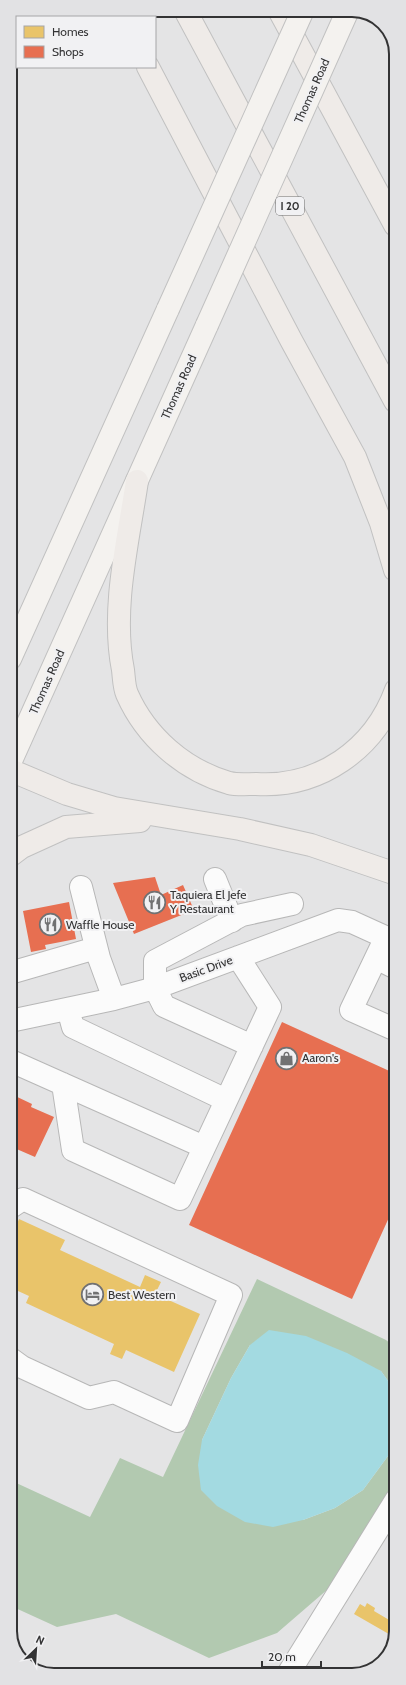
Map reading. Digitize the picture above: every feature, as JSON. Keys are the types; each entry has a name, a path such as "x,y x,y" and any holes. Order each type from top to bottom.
{"highway":[{"name":"I 20","path":"189,17 389,390"},
{"path":"284,17 389,214"},
{"path":"149,68 355,458 381,523 389,548"},
{"path":"137,481 119,610 120,653 127,693 140,717 165,749 196,770 230,783 270,785 292,783 326,772 358,749 375,731 389,704"},
{"path":"17,773 67,794 114,808 168,819 240,829 311,845 389,872"},
{"path":"17,851 66,827 168,819"}],"main road":[{"path":"17,643 300,17"},
{"name":"Thomas Road","path":"17,747 345,17"}],"street":[{"path":"215,879 232,921"},
{"path":"81,887 96,948 114,999"},
{"path":"252,1046 164,1006 155,988 155,961 242,915 292,904"},
{"name":"Basic Drive","path":"17,1020 114,999 155,988 338,920 352,922 389,938"},
{"path":"389,942 376,958 351,1010 389,1027"},
{"path":"17,971 96,948"},
{"path":"63,1084 73,1150 180,1199 270,1007 238,957"},
{"path":"376,958 389,964"},
{"path":"68,1009 73,1027 226,1100"},
{"path":"17,1064 204,1147"},
{"path":"17,1203 23,1199 231,1295 177,1420 114,1392 89,1398 17,1363"},
{"path":"292,1668 389,1511"}],"green space":[{"path":"257,1279 389,1342 389,1382 381,1371 250,1345 231,1378 202,1440 303,1520 335,1508 363,1490 389,1453 389,1490 328,1589 277,1633 209,1658 116,1614 57,1627 17,1609 17,1483 90,1517 120,1458 163,1477"}],"water":[{"path":"269,1330 306,1336 347,1353 381,1371 389,1382 388,1456 363,1490 335,1508 303,1520 273,1527 245,1522 217,1506 201,1490 198,1465 202,1440 231,1378 250,1345"}],"building: Homes":[{"name":"Best Western","path":"19,1219 65,1240 60,1250 140,1287 145,1275 161,1282 155,1294 200,1314 174,1372 126,1350 122,1359 110,1354 114,1344 26,1303 29,1296 18,1291 17,1293 17,1224"},
{"path":"367,1603 375,1608 374,1611 389,1620 389,1634 354,1614 360,1604 365,1607"}],"building: Shops":[{"name":"Taquiera El Jefe Y Restaurant","path":"155,877 161,895 183,885 194,910 134,934 113,883"},
{"name":"Waffle House","path":"69,902 76,939 45,945 46,949 31,952 23,911"},
{"path":"282,1022 389,1071 389,1217 352,1299 189,1225"},
{"path":"17,1097 32,1104 31,1107 54,1117 35,1157 17,1149"}],"place":[{"name":"Taquiera El Jefe Y Restaurant","path":"155,902"},
{"name":"Waffle House","path":"50,925"},
{"name":"Aaron's","path":"287,1058"},
{"name":"Best Western","path":"92,1295"}]}
